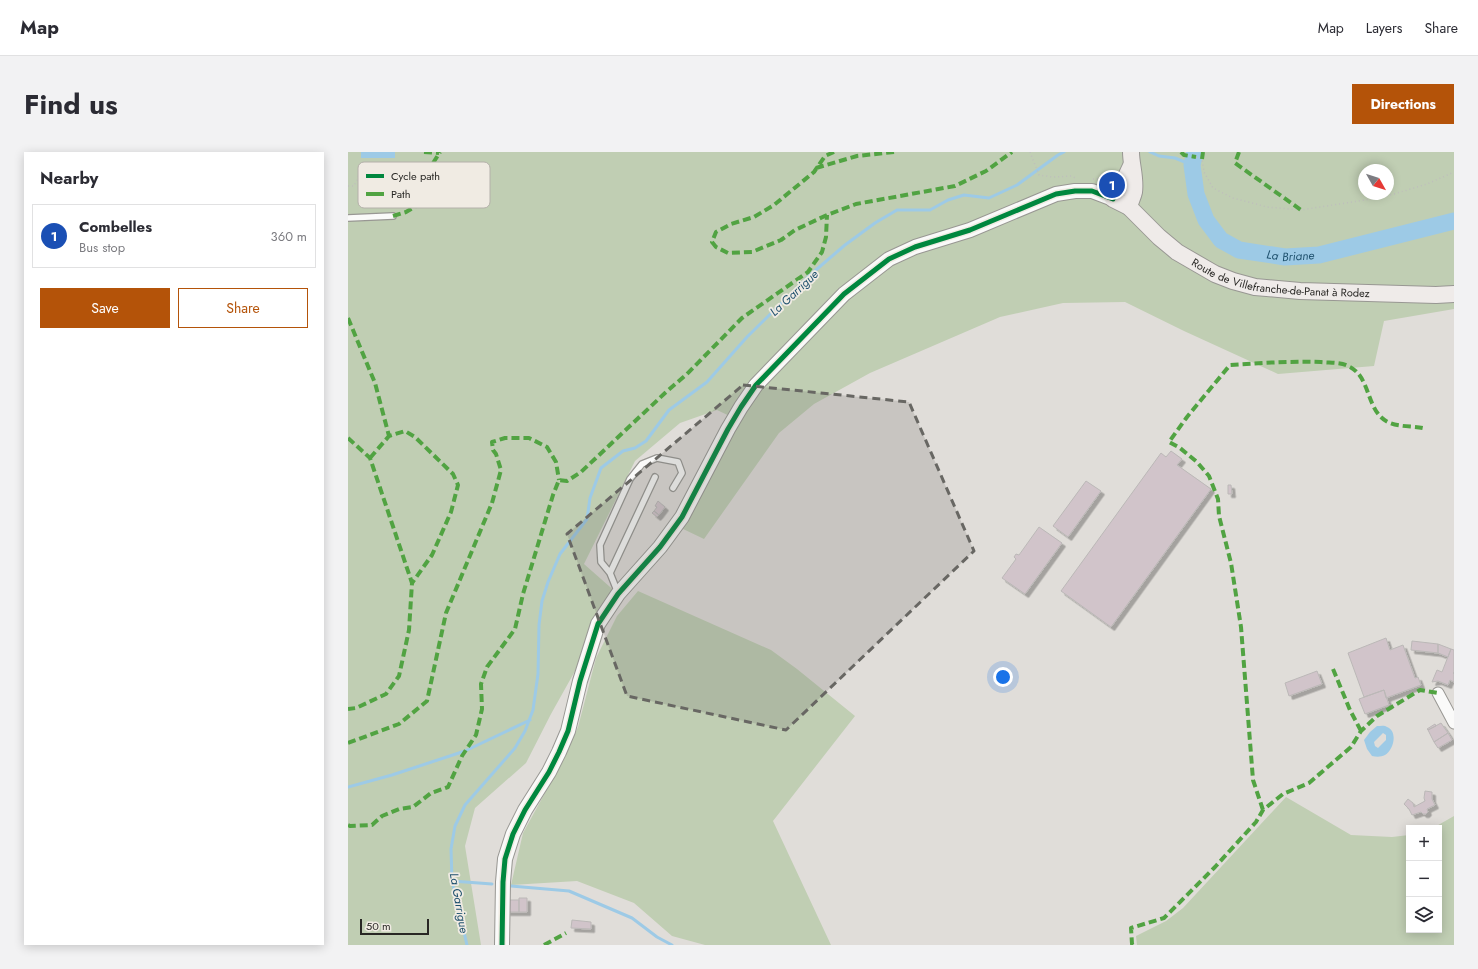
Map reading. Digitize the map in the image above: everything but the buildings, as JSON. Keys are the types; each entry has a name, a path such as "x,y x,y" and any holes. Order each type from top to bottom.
{"main road":[{"path":"1113,199 1123,183 1131,158"},
{"path":"1128,207 1134,192 1131,158"},
{"name":"Route de Villefranche-de-Panat à Rodez","path":"1113,199 1128,207 1159,237 1177,252 1193,262 1215,274 1255,287 1307,291 1436,295 1454,294"}],"street":[{"path":"502,945 505,859 511,840 525,810 549,772 568,730 580,681 598,624 618,594 660,547 682,517 728,429 741,406 756,385 844,294 889,259 915,247 970,230 1056,194 1075,191 1092,191 1113,199"},
{"path":"1438,694 1454,723"}],"lane":[{"path":"348,218 394,216"},
{"path":"618,594 610,573 601,562 600,545 630,479 642,464 657,458 678,462 682,473 673,488"},
{"path":"610,573 655,477"}],"path":[{"path":"1030,152 1039,175 1052,177 1072,176 1077,179 1074,182"},
{"path":"1196,157 1202,159 1204,172 1213,188 1233,198 1267,207 1301,210 1384,198 1427,184 1454,172"},
{"path":"348,186 354,186 358,176"},
{"path":"1090,179 1111,178"}],"highlighted area":[{"path":"743,385 909,402 974,551 786,730 627,696 567,534"}],"green space":[{"path":"348,152 1454,152 1454,309 1384,321 1374,366 1278,374 1125,302 1063,303 1000,317 870,373 814,404 779,433 704,539 681,528 738,420 717,410 680,423 635,461 584,564 618,594 551,714 526,763 475,808 465,846 481,945 348,945"},
{"path":"638,591 771,650 855,716 773,821 831,945 705,945 672,936 634,903 577,881 511,885 523,833 557,771 578,727 596,658 617,616"},
{"path":"1286,797 1351,835 1392,837 1406,835 1406,933 1442,933 1442,825 1438,825 1454,816 1454,945 1137,945 1136,936 1166,921 1183,908"}],"water":[{"path":"361,152 395,152 395,158 361,158"},
{"path":"1377,726 1386,726 1393,732 1394,741 1388,753 1379,757 1372,756 1367,749 1364,740","holes":["1383,733 1386,735 1386,740 1378,748 1375,746 1374,742"]}],"waterway":[{"name":"La Garrigue","path":"467,945 452,881 451,849 455,826 465,805 515,748 525,731 533,710 538,674 539,625 542,601 560,554 587,519 590,498 601,468 623,451 635,448 646,441 669,410 707,382 747,337 810,275 845,245 875,223 897,210 930,210 948,200 964,195 989,198 1017,185 1064,152"},
{"name":"La Garrigue","path":"1150,152 1159,156 1175,158 1192,165"},
{"name":"La Briane","path":"1195,152 1192,165 1196,194 1206,220 1221,240 1239,250 1285,257 1319,255 1454,221"},
{"path":"348,787 392,775 465,751 530,720"},
{"path":"452,881 492,884"},
{"path":"511,886 569,891 632,918 657,937 672,945"}],"marked path":[{"path":"424,152 439,153"},
{"path":"434,162 440,152"},
{"path":"834,152 825,156 814,172 774,205 754,217 731,224 716,232 712,242 716,247 728,253 752,252 781,240 795,230 827,215 856,204 955,186 986,171 1012,152"},
{"path":"816,168 857,156 894,152"},
{"path":"1181,152 1184,155 1196,157"},
{"path":"1202,159 1203,152"},
{"path":"1239,152 1235,163 1301,210"},
{"path":"393,216 413,208"},
{"path":"348,825 372,825 382,816 399,809 413,807 431,793 448,787 462,756 476,735 482,709 481,684 487,667 515,629 523,594 553,495 559,480 567,481 581,472 687,374 742,318 808,272 822,252 826,237 827,215"},
{"path":"348,318 375,383 389,436"},
{"path":"1263,810 1253,780 1241,627 1231,563 1219,516 1218,499 1209,476 1197,462 1180,448 1169,442 1187,417 1230,365 1264,363 1321,362 1338,363 1348,366 1356,371 1361,378 1376,411 1382,418 1390,423 1402,426 1423,428"},
{"path":"370,458 389,436 405,431 415,437 453,474 458,485 451,512 432,555 412,583"},
{"path":"348,438 370,458 412,583 409,630 399,676 386,694 356,708 348,709"},
{"path":"348,743 399,724 427,701 446,613 492,503 501,470 496,454 493,450 492,442 505,438 529,438 547,447 556,462 559,480"},
{"path":"1333,669 1350,710 1361,731"},
{"path":"1133,945 1131,928 1164,918 1215,867 1256,822 1263,810 1283,794 1309,783 1351,747 1361,731 1377,716 1420,690 1438,693"},
{"path":"544,945 566,933"}],"cycle path":[{"path":"502,945 505,859 513,834 525,810 549,772 568,731 580,681 598,624 618,594 660,547 682,517 728,429 756,385 844,294 889,259 915,247 970,230 1056,194 1075,191 1092,191 1113,199"}],"place":[{"name":"Combelles","path":"1112,185"}]}
